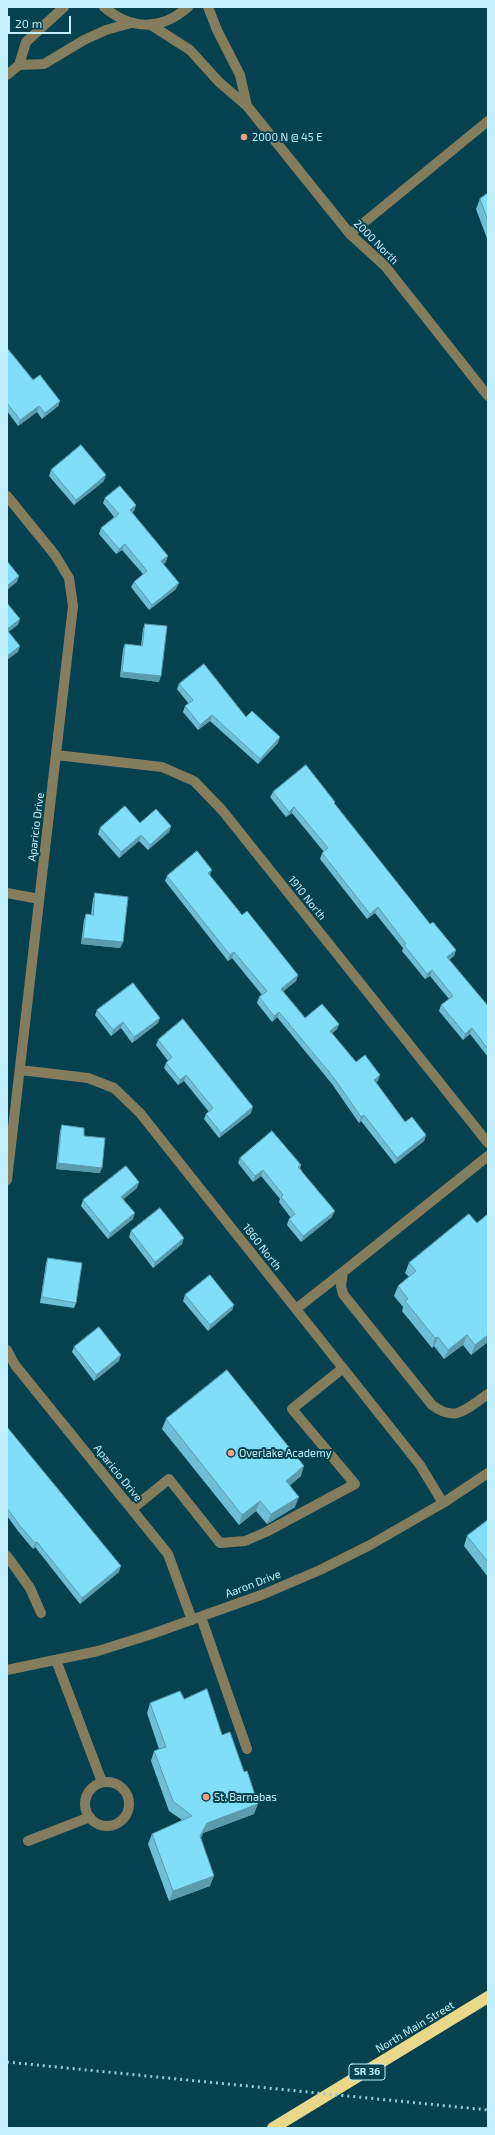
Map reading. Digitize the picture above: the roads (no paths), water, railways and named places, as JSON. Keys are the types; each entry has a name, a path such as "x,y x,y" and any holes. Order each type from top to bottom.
{"highway":[{"name":"North Main Street","path":"274,2128 488,1997"}],"street":[{"path":"7,75 19,65 26,42 64,7"},
{"path":"104,7 115,16 131,23 151,25 171,20 188,7"},
{"name":"2000 North","path":"208,7 217,30 240,75 248,106"},
{"path":"19,65 44,64 84,40 106,30 131,23"},
{"name":"2000 North","path":"151,25 190,50 219,82 248,106 350,234 385,266 488,396"},
{"path":"350,234 488,121"},
{"name":"Aparicio Drive","path":"7,496 55,554 69,578 73,606 7,1180"},
{"name":"1910 North","path":"56,754 162,767 194,781 222,810 488,1143"},
{"path":"7,893 39,899"},
{"name":"1860 North","path":"20,1070 88,1078 114,1088 140,1112 420,1465 443,1503"},
{"path":"296,1309 488,1156"},
{"path":"343,1272 341,1286 343,1294 432,1405 444,1414 456,1414 488,1394"},
{"name":"Aparicio Drive","path":"7,1350 15,1365 168,1554 196,1618 247,1749"},
{"path":"132,1509 169,1478 220,1543 246,1541 355,1484 292,1409 343,1368"},
{"name":"Aaron Drive","path":"7,1670 98,1651 264,1594 320,1570 370,1545 443,1503 488,1473"},
{"path":"7,1556 30,1588 41,1613"},
{"path":"56,1660 102,1782"},
{"path":"102,1782 112,1783 121,1787 127,1796 128,1809 123,1818 111,1825 101,1825 90,1817 86,1807 86,1796 92,1787 102,1782"},
{"path":"28,1841 90,1817"}],"railway":[{"path":"7,2062 488,2110"}],"place":[{"name":"2000 N @ 45 E","path":"244,137"},
{"name":"Overlake Academy","path":"231,1453"},
{"name":"St. Barnabas","path":"206,1797"}]}
